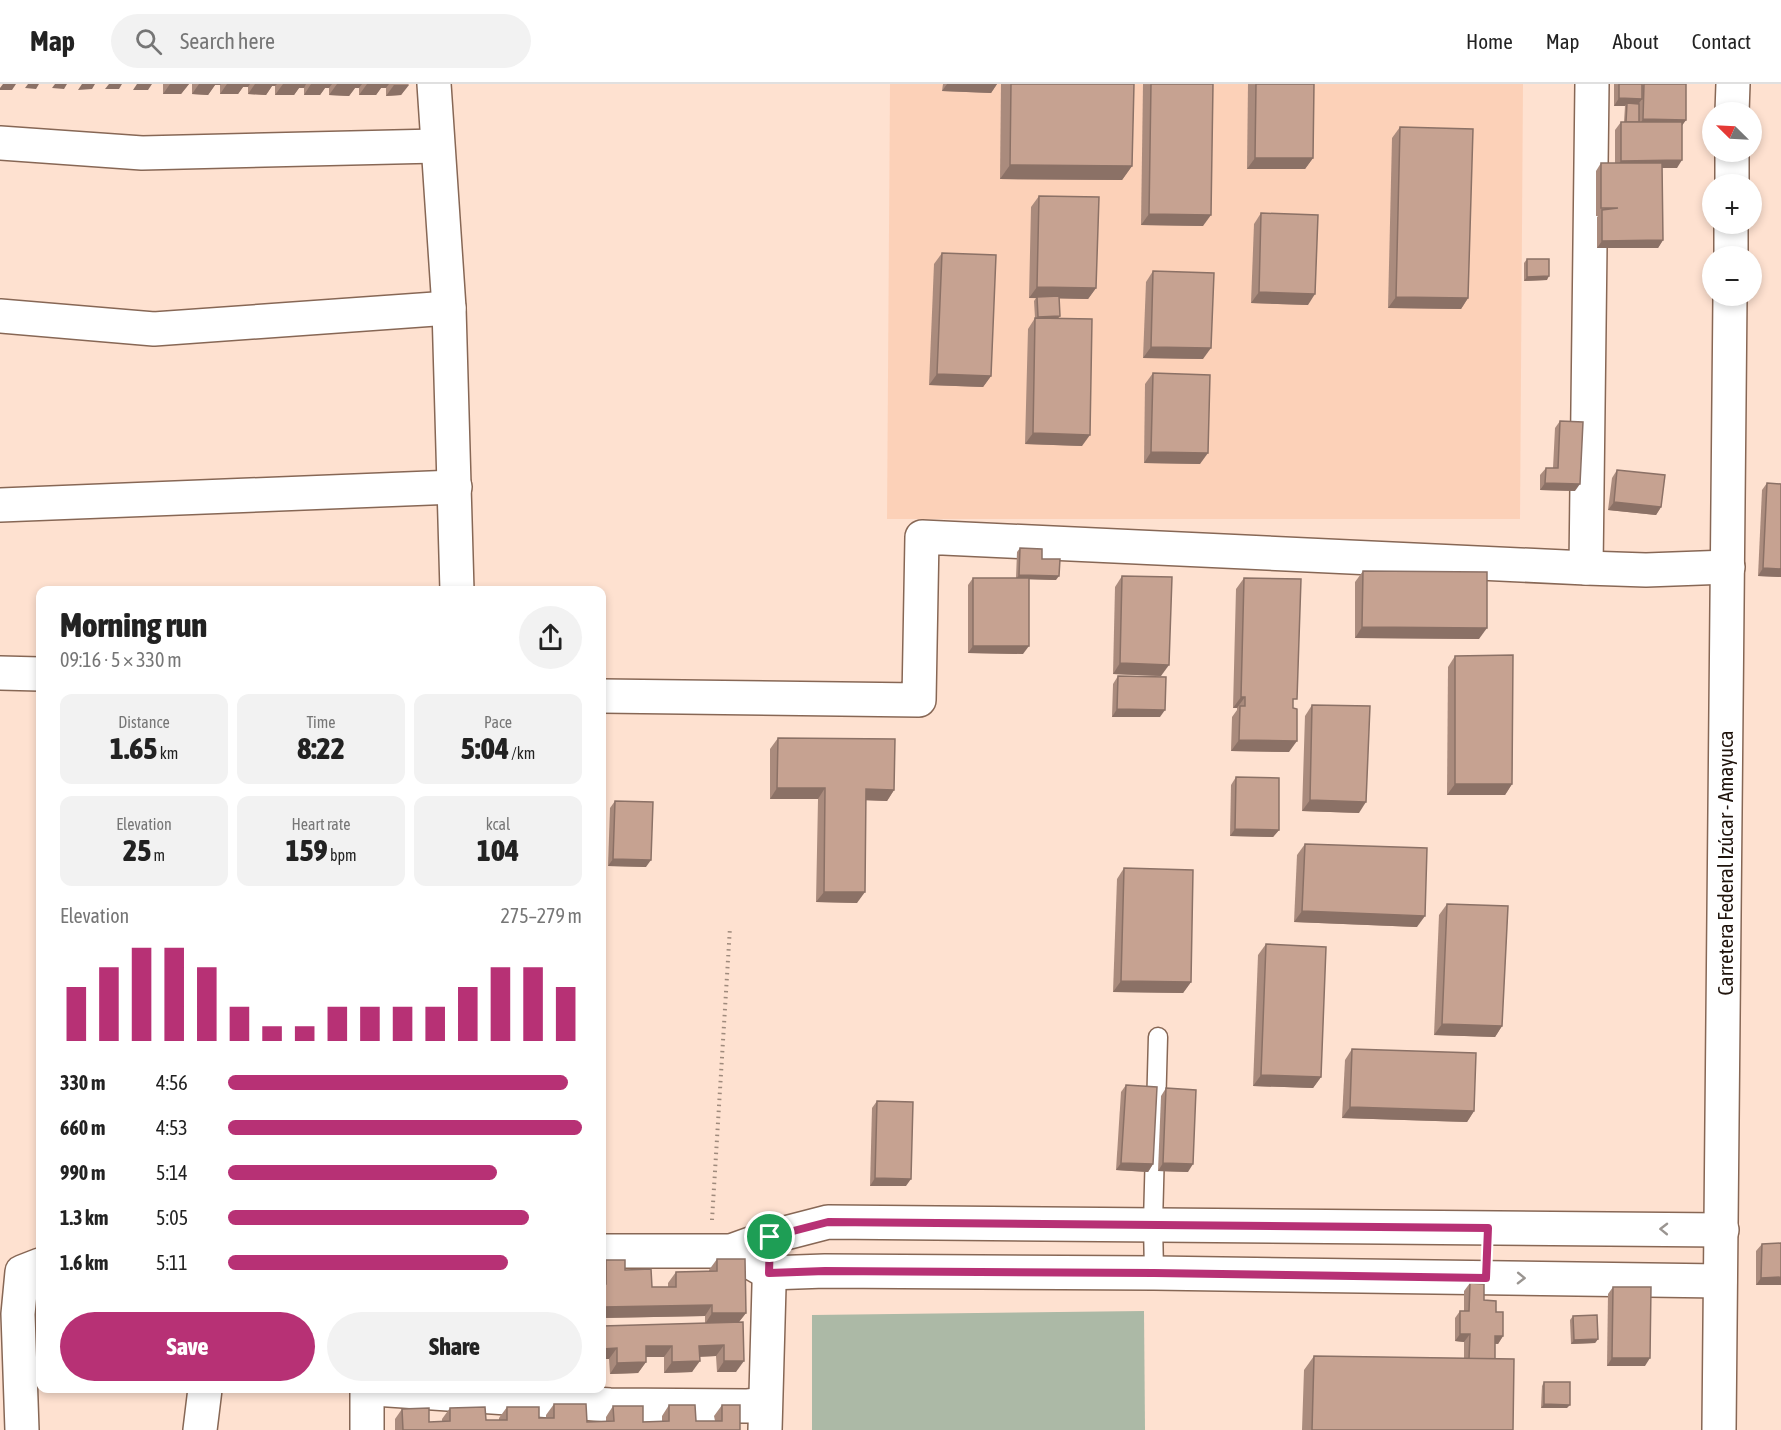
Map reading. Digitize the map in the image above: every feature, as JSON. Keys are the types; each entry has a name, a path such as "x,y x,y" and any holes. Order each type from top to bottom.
{"street":[{"path":"434,84 449,309 457,586"},
{"path":"1586,568 1592,84"},
{"path":"1732,102 1733,84"},
{"path":"0,143 142,153 437,146"},
{"name":"Carretera Federal Izúcar - Amayuca","path":"1719,1430 1730,306"},
{"path":"0,316 154,329 449,309"},
{"path":"0,505 455,487"},
{"path":"606,696 919,700 922,537 1586,568 1646,570 1728,567"},
{"path":"0,673 36,674"},
{"path":"606,1251 720,1251 828,1222 1153,1223 1722,1230"},
{"path":"1486,1278 1488,1228"},
{"path":"765,1417 770,1237"},
{"path":"720,1251 769,1273 848,1271 1154,1273 1720,1281"},
{"path":"22,1430 18,1314 22,1272 36,1267"},
{"path":"200,1430 205,1393"},
{"path":"366,1393 367,1430"},
{"path":"433,1393 610,1405 748,1406 765,1417"}],"lane":[{"path":"1154,1273 1153,1223 1158,1037"}],"path":[{"path":"720,1251 730,927"}],"shaded area":[{"path":"890,84 1523,84 1520,519 887,519"}],"green space":[{"path":"1144,1311 1145,1430 812,1430 812,1315"}],"building":[{"path":"1011,84 1134,84 1132,166 1010,165"},
{"path":"1151,84 1213,84 1211,215 1149,214"},
{"path":"1256,84 1314,84 1313,158 1255,158"},
{"path":"1619,84 1642,84 1642,99 1619,98"},
{"path":"1644,84 1686,84 1686,120 1643,119"},
{"path":"1627,103 1639,104 1639,122 1626,122"},
{"path":"1621,122 1682,122 1682,160 1621,161"},
{"path":"1400,127 1473,129 1468,298 1396,297"},
{"path":"1601,163 1662,163 1663,240 1602,241 1602,210 1618,208 1601,208"},
{"path":"1039,196 1099,197 1096,288 1037,287"},
{"path":"1261,213 1318,215 1315,294 1259,292"},
{"path":"942,253 996,255 991,376 937,374"},
{"path":"1527,259 1549,259 1549,276 1527,277"},
{"path":"1153,271 1214,273 1211,348 1151,347"},
{"path":"1059,296 1060,316 1038,317 1037,297"},
{"path":"1035,318 1092,319 1090,435 1033,433"},
{"path":"1153,373 1210,375 1208,453 1151,452"},
{"path":"1560,421 1583,422 1580,484 1545,483 1546,468 1558,468"},
{"path":"1617,470 1665,475 1661,507 1614,502"},
{"path":"1767,483 1781,484 1781,569 1763,568"},
{"path":"1020,548 1042,549 1042,559 1060,559 1059,576 1019,575"},
{"path":"1363,571 1487,572 1487,628 1362,627"},
{"path":"1122,576 1172,577 1169,665 1120,663"},
{"path":"973,578 1029,578 1029,646 973,646"},
{"path":"1244,578 1301,579 1297,699 1293,699 1293,708 1297,709 1297,741 1239,740 1240,706 1245,706 1245,697 1241,697"},
{"path":"1513,655 1512,784 1455,784 1455,656"},
{"path":"1118,676 1166,677 1165,710 1117,709"},
{"path":"1312,705 1370,706 1366,802 1310,800"},
{"path":"778,738 895,739 894,790 866,789 865,892 824,892 825,788 777,788"},
{"path":"1236,777 1279,778 1279,830 1235,829"},
{"path":"615,801 653,802 651,860 613,859"},
{"path":"1305,844 1427,848 1425,916 1302,911"},
{"path":"1124,868 1193,870 1191,982 1121,981"},
{"path":"1447,904 1508,906 1502,1026 1442,1024"},
{"path":"1266,944 1326,947 1321,1077 1261,1075"},
{"path":"1352,1049 1476,1053 1474,1111 1350,1107"},
{"path":"1126,1085 1157,1087 1153,1164 1121,1163"},
{"path":"1166,1088 1196,1090 1193,1164 1163,1163"},
{"path":"877,1101 913,1102 911,1179 875,1178"},
{"path":"1781,1243 1781,1277 1761,1278 1762,1244"},
{"path":"717,1259 745,1259 746,1313 712,1313 712,1305 606,1307 606,1260 625,1260 625,1270 651,1269 652,1287 676,1287 676,1272 717,1271"},
{"path":"1470,1283 1484,1284 1484,1300 1496,1301 1496,1312 1503,1312 1503,1336 1495,1336 1495,1359 1469,1359 1470,1334 1460,1334 1460,1311 1469,1311"},
{"path":"1613,1287 1651,1287 1650,1358 1612,1358"},
{"path":"1597,1315 1598,1339 1574,1340 1573,1316"},
{"path":"743,1322 744,1361 724,1361 724,1345 699,1346 700,1361 672,1362 672,1346 646,1346 646,1362 617,1363 617,1348 606,1349 606,1326"},
{"path":"1314,1356 1514,1359 1513,1430 1312,1430"},
{"path":"1544,1382 1570,1382 1570,1405 1544,1404"},
{"path":"554,1404 586,1404 587,1422 614,1421 613,1406 643,1406 643,1422 669,1421 669,1405 695,1405 696,1421 722,1421 722,1405 740,1405 740,1430 403,1430 402,1409 429,1408 429,1422 450,1421 450,1408 485,1407 486,1420 507,1420 507,1407 539,1407 539,1418 554,1418"}],"route":[{"path":"828,1222 1153,1223 1488,1228 1486,1278 1154,1273 825,1271 769,1273 770,1237 828,1222"}]}
